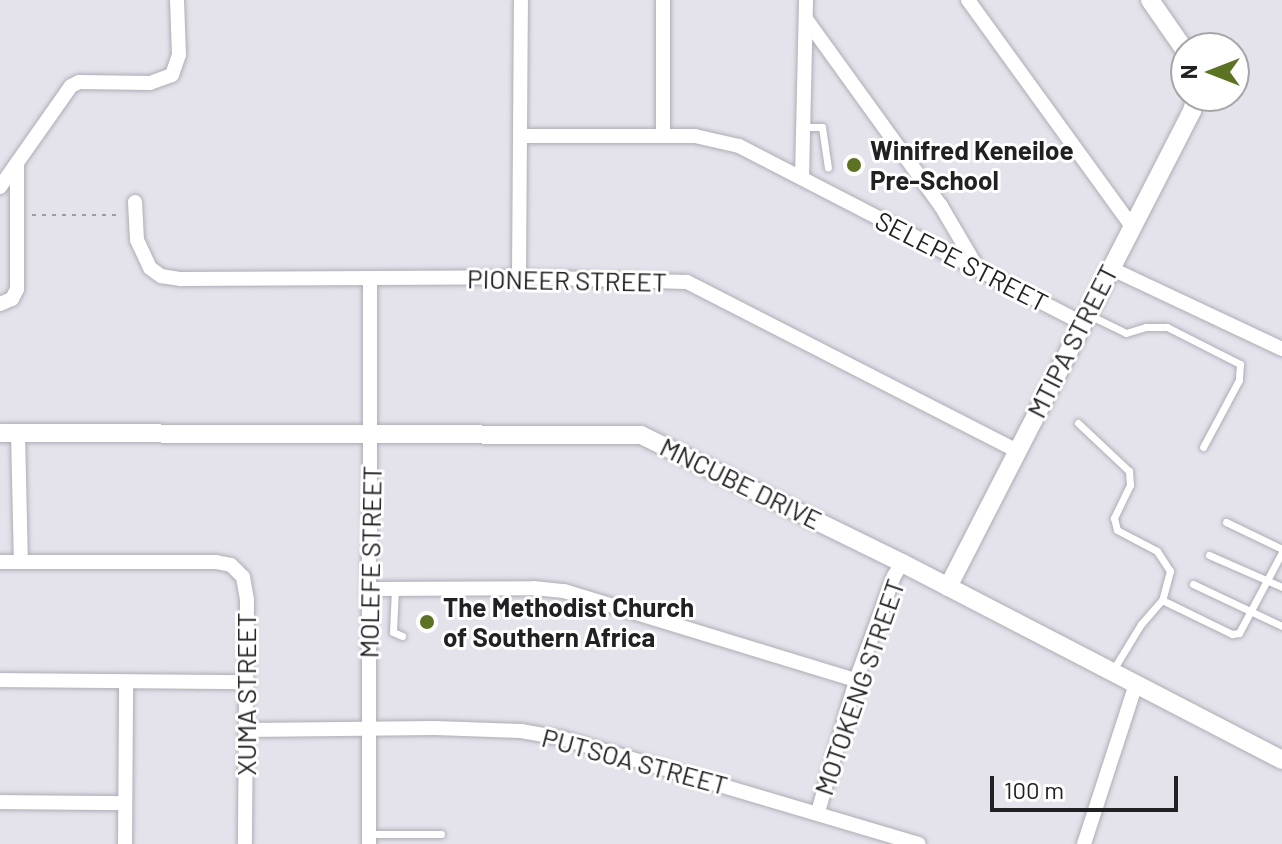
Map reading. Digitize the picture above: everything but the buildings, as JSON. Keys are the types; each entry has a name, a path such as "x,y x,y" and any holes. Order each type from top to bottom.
{"street":[{"path":"0,187 71,86 79,82 150,83 172,75 179,55 177,0"},
{"path":"519,277 521,0"},
{"path":"663,0 663,136"},
{"path":"802,178 806,0"},
{"path":"968,0 1131,225"},
{"path":"1150,0 1172,32"},
{"path":"806,19 941,206 978,269"},
{"name":"MTIPA STREET","path":"948,587 1015,450 1191,112"},
{"name":"SELEPE STREET","path":"520,136 719,139 1084,319"},
{"path":"0,304 12,299 17,289 17,163"},
{"name":"PIONEER STREET","path":"135,202 141,254 150,268 161,276 181,279 519,277 687,282 1015,450"},
{"path":"1110,268 1282,349"},
{"name":"MOLEFE STREET","path":"369,839 370,280"},
{"path":"0,562 21,562 9,433"},
{"name":"MNCUBE DRIVE","path":"9,433 641,435 902,563 1282,760"},
{"name":"XUMA STREET","path":"21,562 216,562 231,565 245,582 245,844"},
{"name":"MOTOKENG STREET","path":"818,812 856,680 894,576 902,563"},
{"path":"370,589 534,588 564,591 856,680"},
{"path":"0,680 244,682"},
{"path":"125,844 126,682"},
{"path":"1084,844 1136,684"},
{"name":"PUTSOA STREET","path":"246,730 493,730 561,738 919,844"},
{"path":"0,802 125,803"}],"lane":[{"path":"803,127 822,127 828,168"},
{"path":"1084,319 1126,333 1146,327 1167,327 1240,364 1239,380 1203,447"},
{"path":"1078,423 1129,471 1130,485 1116,510 1115,524 1120,532 1157,551 1170,571 1162,600 1141,624 1112,671"},
{"path":"1162,600 1233,634 1241,630 1282,551 1226,522"},
{"path":"1209,555 1282,587"},
{"path":"1193,584 1282,626"},
{"path":"395,589 393,632 402,636"},
{"path":"369,839 441,834"}],"path":[{"path":"19,215 119,214 135,218"}],"place":[{"name":"Winifred Keneiloe Pre-School","path":"854,165"},
{"name":"The Methodist Church of Southern Africa","path":"427,622"}]}
